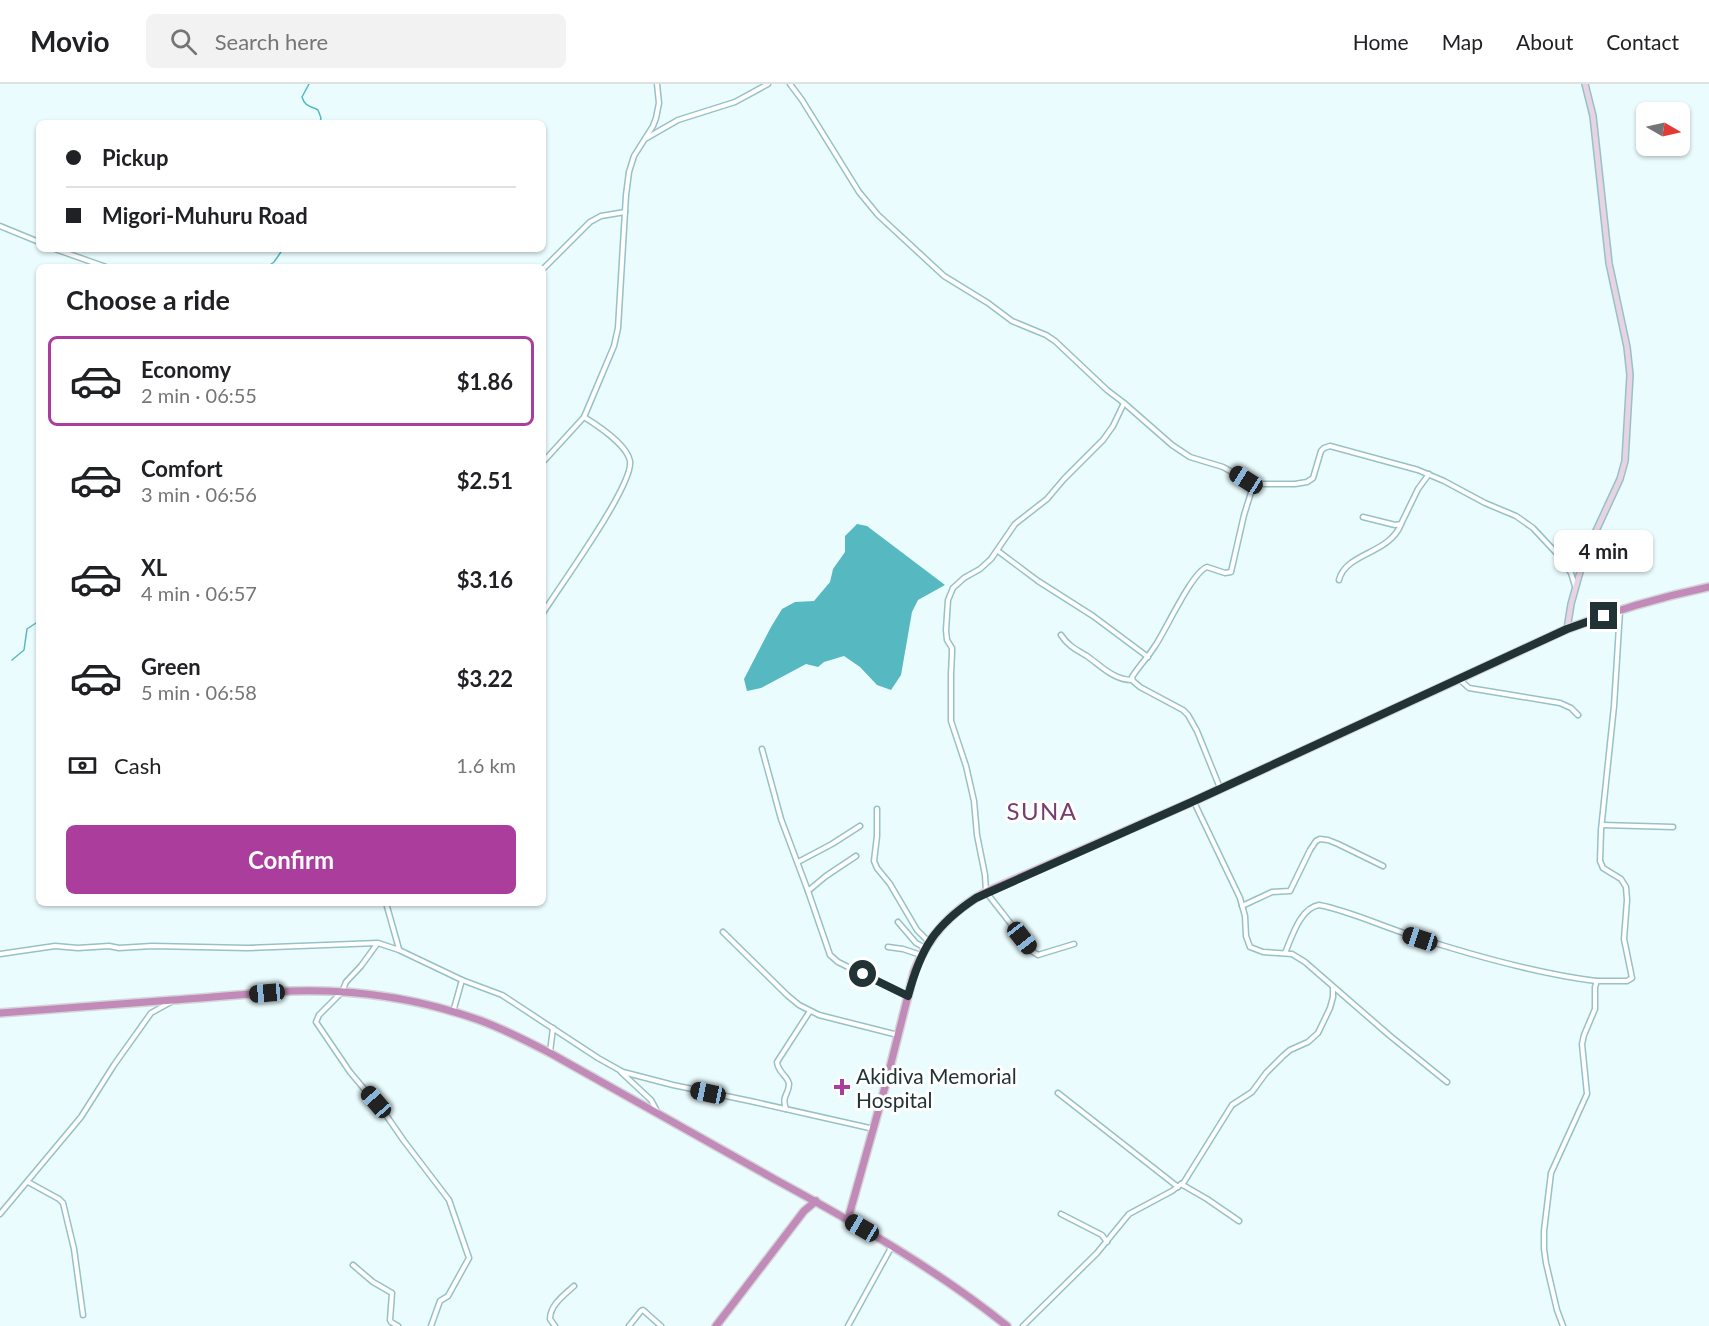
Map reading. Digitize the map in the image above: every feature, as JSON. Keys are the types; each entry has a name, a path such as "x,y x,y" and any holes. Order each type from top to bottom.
{"highway":[{"path":"848,1219 908,996 921,956 951,916 986,892 1194,801 1567,629 1677,594 1709,588"},
{"path":"0,1013 291,991 342,992 406,1001 453,1012 505,1030 550,1053 848,1219 973,1298 1007,1326"},
{"path":"716,1326 812,1199"}],"main road":[{"path":"1567,629 1575,587 1589,546 1617,485 1625,461 1630,375 1627,347 1609,263 1593,116 1585,84"}],"street":[{"path":"546,459 584,417 617,336 630,165 653,126 658,111 657,84"},
{"path":"645,139 678,120 735,102 768,84"},
{"path":"790,84 859,192 878,214 944,276 1012,321 1055,341 1095,380 1182,453 1197,460 1223,466 1254,483 1307,482 1314,476 1321,451 1330,446 1396,462 1429,474 1528,523 1565,563 1575,587"},
{"path":"546,266 590,222 601,216 625,212"},
{"path":"0,226 36,241"},
{"path":"64,252 98,264"},
{"path":"1074,944 1038,955 1033,952 986,892 974,801 966,766 951,721 952,648 946,636 948,600 953,588 984,565 998,551 1015,524 1047,499 1103,440 1124,403"},
{"path":"546,608 611,511 629,471 630,464 625,452 584,417"},
{"path":"1339,580 1344,569 1380,548 1393,537 1418,489 1429,474"},
{"path":"1132,680 1166,629 1200,571 1207,567 1231,572 1254,483"},
{"path":"1364,517 1395,525 1401,524"},
{"path":"998,551 1148,657"},
{"path":"1285,953 1303,916 1312,906 1319,905 1420,939 1557,976 1597,981 1627,981 1632,978 1624,939 1626,887 1623,881 1600,865 1620,611"},
{"path":"1061,635 1069,645 1102,668 1121,679 1132,680 1188,715 1197,731 1220,788"},
{"path":"1458,678 1469,688 1560,703 1571,708 1578,715"},
{"path":"762,749 781,819 830,956 908,996"},
{"path":"1194,801 1242,906 1246,936 1250,947 1263,952 1292,954 1305,962 1447,1082"},
{"path":"876,809 877,836 874,861 927,945"},
{"path":"1602,825 1672,827"},
{"path":"798,862 860,826"},
{"path":"1242,906 1272,892 1290,891 1310,850 1320,839 1331,841 1383,866"},
{"path":"808,891 856,856"},
{"path":"387,906 399,950"},
{"path":"898,922 916,943 927,945"},
{"path":"723,932 787,995 810,1011 854,1025 898,1035"},
{"path":"378,944 346,982 342,992 316,1020 350,1072 386,1115 449,1200 469,1257 448,1296 439,1303 431,1326"},
{"path":"0,954 55,946 236,948 378,944 399,950 462,980 502,995 618,1070 646,1094 658,1113"},
{"path":"888,947 903,949 921,956"},
{"path":"453,1012 462,980"},
{"path":"1563,1326 1546,1263 1544,1231 1551,1173 1587,1094 1582,1044 1595,1009 1597,981"},
{"path":"1023,1326 1093,1258 1129,1214 1180,1186 1232,1105 1252,1092 1266,1073 1290,1050 1308,1042 1318,1033 1330,1008 1333,987"},
{"path":"0,1214 81,1117 151,1013 173,1000"},
{"path":"777,1107 784,1100 788,1083 778,1070 777,1062 810,1011"},
{"path":"550,1053 553,1028"},
{"path":"618,1070 648,1079 874,1129"},
{"path":"1058,1093 1180,1186 1207,1199 1239,1221"},
{"path":"784,1100 786,1109"},
{"path":"27,1182 63,1203 74,1249 83,1315"},
{"path":"1061,1214 1102,1235 1107,1242"},
{"path":"848,1326 892,1245"},
{"path":"353,1265 373,1282 392,1293 390,1321 398,1326"},
{"path":"555,1326 550,1318 553,1308 574,1286"},
{"path":"629,1326 644,1310 661,1326"}],"water":[{"path":"857,524 867,526 945,585 918,600 912,612 901,675 891,690 877,685 860,667 844,656 824,662 818,667 806,664 761,688 747,691 744,679 782,609 795,602 814,601 830,582 833,569 845,552 845,536"}],"waterway":[{"path":"309,84 302,97 307,104 318,110 321,120"},
{"path":"271,264 281,252"},
{"path":"12,660 24,650 27,629 36,623"}],"place":[{"name":"Akidiva Memorial Hospital","path":"842,1087"}],"district":[{"name":"SUNA","path":"1042,810"}],"route":[{"path":"863,974 908,996 914,972 929,942 960,908 986,892 1194,801 1567,629 1604,616"}]}
